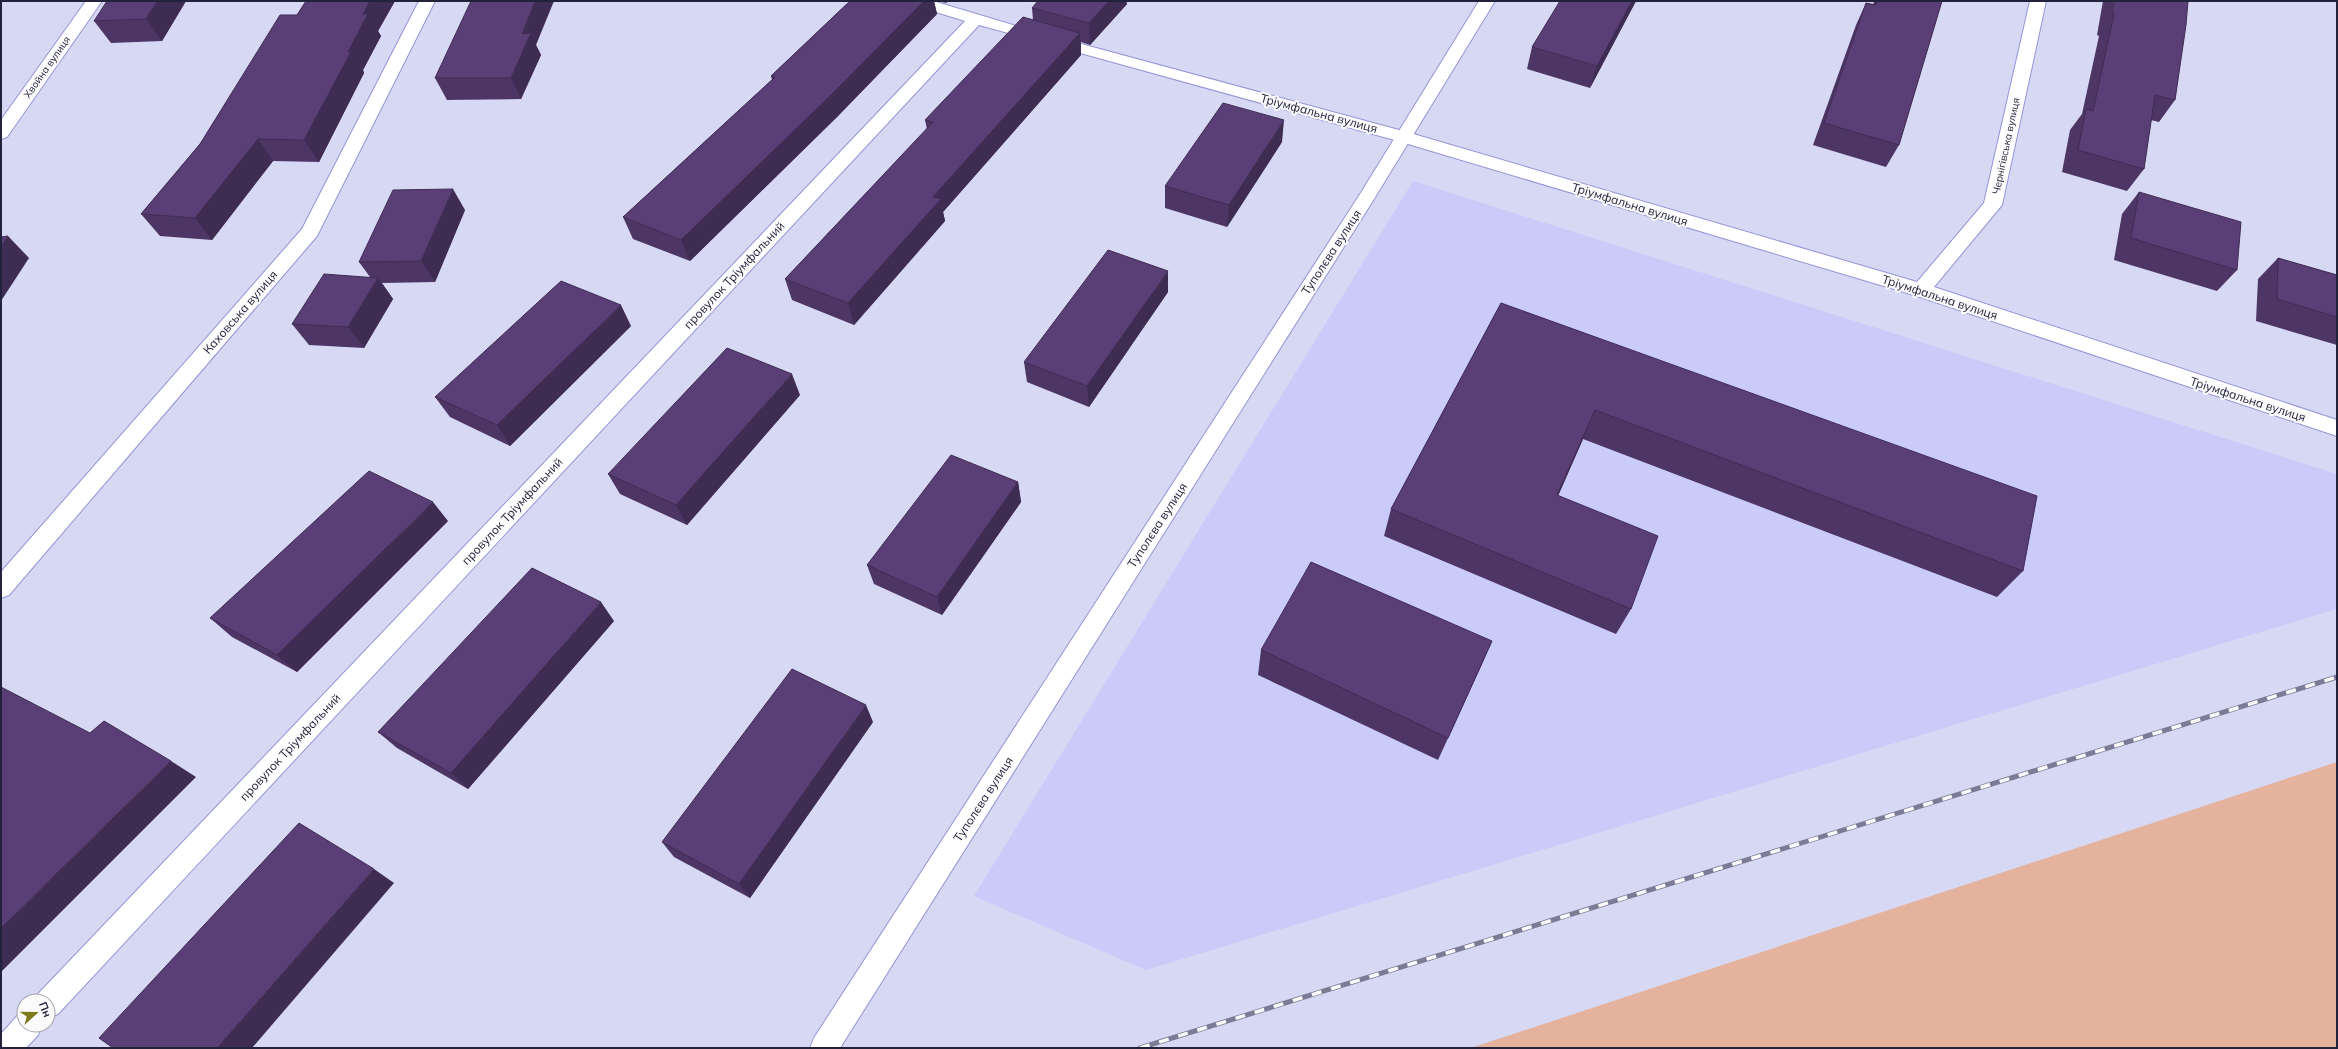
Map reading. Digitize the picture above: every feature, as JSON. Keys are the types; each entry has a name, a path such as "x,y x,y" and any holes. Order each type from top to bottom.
{"street":[{"name":"Хвойна вулиця","path":"1,133 94,1"},
{"name":"Каховська вулиця","path":"1,588 310,232 427,1"},
{"name":"Тріумфальна вулиця","path":"916,1 976,19 1404,137 1921,290 2337,428"},
{"name":"Туполєва вулиця","path":"824,1048 1404,137 1488,1"},
{"name":"Чернігівська вулиця","path":"1921,290 1993,205 2038,1"},
{"name":"провулок Тріумфальний","path":"56,996 976,19"},
{"path":"7,1048 21,1033"}],"shaded area":[{"path":"1413,181 2337,474 2337,609 1146,970 974,896"},
{"path":"2337,762 2337,1048 1471,1048"}],"building":[{"path":"107,1 157,1 146,19 94,21"},
{"path":"306,1 370,1 363,14 368,14 348,52 351,52 304,140 258,139 195,218 141,214 200,144 280,15 297,15"},
{"path":"471,1 535,1 522,34 531,33 511,78 435,78"},
{"path":"850,1 924,1 831,95 681,240 623,217 775,77 771,76"},
{"path":"1038,1 1109,1 1089,23 1032,8"},
{"path":"1560,1 1632,1 1597,66 1532,47"},
{"path":"1877,1 1942,1 1899,145 1824,123 1866,3 1876,5"},
{"path":"2114,1 2188,1 2175,100 2155,95 2144,169 2078,150 2086,109 2093,111 2114,14 2112,14"},
{"path":"1023,17 1080,33 933,197 941,199 848,303 785,279 933,122 925,120"},
{"path":"1223,103 1284,120 1229,205 1165,186"},
{"path":"453,189 421,261 359,262 393,190"},
{"path":"2139,192 2241,222 2237,270 2131,238"},
{"path":"8,236 1,247 1,237"},
{"path":"1108,250 1168,271 1087,386 1024,362"},
{"path":"2278,258 2337,275 2337,317 2277,299"},
{"path":"324,274 378,278 348,327 292,324"},
{"path":"561,281 621,305 497,425 435,397"},
{"path":"1501,303 2037,496 2023,571 1595,410 1557,495 1658,536 1631,609 1391,509"},
{"path":"727,348 792,374 676,505 608,474"},
{"path":"951,455 1018,482 937,597 867,565"},
{"path":"369,471 433,502 277,655 210,618"},
{"path":"1311,562 1492,641 1448,738 1261,650"},
{"path":"532,568 601,602 451,773 378,732"},
{"path":"792,669 866,705 739,884 662,842"},
{"path":"1,687 90,733 104,721 171,761 1,928"},
{"path":"299,823 374,869 217,1048 113,1048 99,1038"}],"railway":[{"path":"1140,1048 2337,677"}]}
